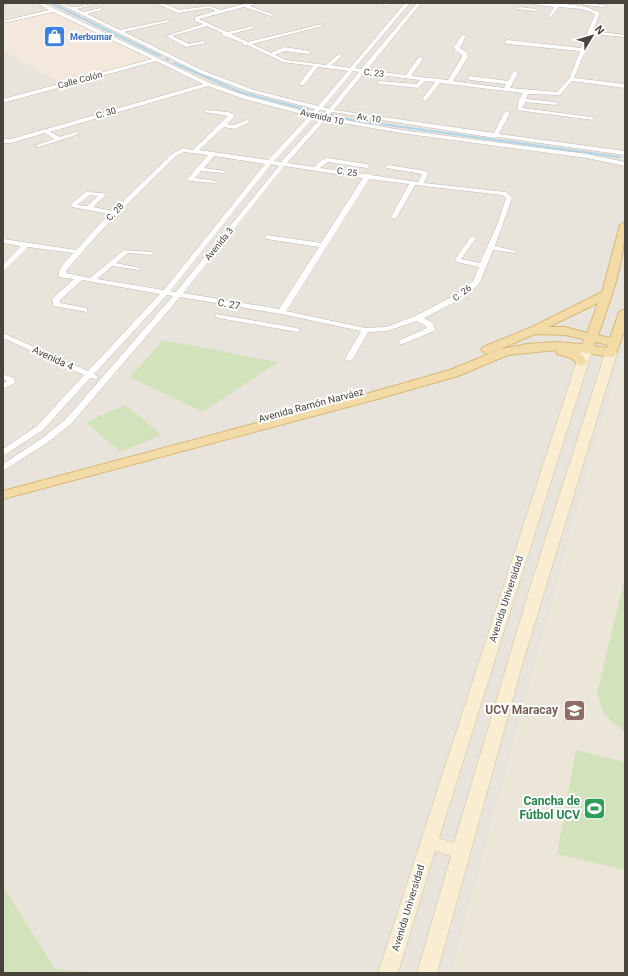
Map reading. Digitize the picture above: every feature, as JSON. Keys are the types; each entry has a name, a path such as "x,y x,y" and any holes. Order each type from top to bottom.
{"main road":[{"name":"Avenida Universidad","path":"587,349 607,294 625,225"},
{"path":"533,330 607,294"},
{"path":"613,348 625,312"},
{"name":"Avenida Ramón Narváez","path":"3,489 334,399 454,364 533,330 565,331 587,349"},
{"name":"Avenida Ramón Narváez","path":"3,495 377,395 454,373 505,352 527,348 564,351 575,355 587,349 613,348"}],"street":[{"name":"Avenida 10","path":"39,3 156,60 233,94 324,118 614,161 625,164"},
{"name":"Av. 10","path":"60,3 202,72 252,91 346,114 622,153"},
{"path":"158,3 178,12 209,7 220,11 254,3"},
{"name":"Avenida 3","path":"3,453 40,428 90,376 165,293 270,162 313,115 408,3"},
{"name":"Avenida 3","path":"3,468 44,441 68,422 178,295 283,164 363,72 419,3"},
{"path":"528,3 557,6 604,6"},
{"path":"244,5 272,16"},
{"path":"519,8 552,14 557,6"},
{"path":"580,6 598,13 571,79 625,86"},
{"path":"72,9 99,8"},
{"path":"82,14 99,8"},
{"path":"3,22 54,10"},
{"name":"C. 23","path":"220,11 197,18 197,20 270,56 285,61 363,72 553,94 561,92 571,79"},
{"path":"119,32 166,21"},
{"path":"203,43 188,46 168,36 206,25"},
{"path":"245,44 320,25"},
{"path":"224,34 252,27"},
{"path":"590,32 625,36"},
{"path":"450,82 465,57 465,54 457,49 464,36"},
{"path":"507,42 582,50"},
{"path":"270,56 284,49 308,52"},
{"name":"Calle Colón","path":"3,101 169,56"},
{"path":"326,67 339,56"},
{"path":"407,77 420,59"},
{"path":"165,63 177,60"},
{"path":"302,84 316,66"},
{"path":"506,89 515,73"},
{"path":"380,82 414,87 418,86 424,78"},
{"path":"470,78 510,83"},
{"path":"425,100 439,80"},
{"name":"C. 30","path":"3,142 208,84"},
{"path":"526,92 519,108 522,110 591,119"},
{"path":"522,100 555,104"},
{"path":"195,151 232,115 207,111"},
{"path":"495,136 507,113"},
{"path":"222,125 235,127 247,122"},
{"path":"45,131 59,139"},
{"path":"37,146 76,134"},
{"name":"C. 25","path":"183,150 368,175 420,184 504,193 509,198"},
{"name":"C. 28","path":"70,277 62,275 62,271 77,252 114,212 174,155 183,150"},
{"path":"614,161 624,159 622,153"},
{"path":"212,155 190,179 214,182"},
{"path":"316,168 322,162 327,160 367,166"},
{"path":"388,167 423,172 425,174 420,184"},
{"path":"198,169 223,172"},
{"path":"281,312 368,175"},
{"path":"394,217 413,182"},
{"name":"C. 26","path":"387,328 418,318 462,294 476,282 509,198"},
{"path":"89,208 114,212"},
{"path":"267,237 324,246"},
{"path":"473,238 458,259 459,261 483,266"},
{"path":"3,241 77,252"},
{"path":"3,269 27,244"},
{"path":"491,247 514,252"},
{"path":"93,279 126,251 151,254"},
{"path":"110,264 138,269"},
{"name":"C. 27","path":"70,277 93,279 165,293 281,312 365,330 387,328"},
{"path":"80,278 56,300 57,304 84,310"},
{"path":"259,323 268,310"},
{"path":"219,316 297,330"},
{"path":"403,342 431,329 430,325 418,318"},
{"path":"349,359 362,338 365,330"},
{"name":"Avenida 4","path":"3,335 90,376 103,380"},
{"path":"427,973 460,852 578,453 613,348"},
{"name":"Avenida Universidad","path":"388,973 507,595 556,449 587,349"},
{"path":"3,376 11,380 11,383 3,387"},
{"path":"429,842 460,852"}],"shaded area":[{"path":"3,3 625,3 625,973 3,973"},
{"name":"Merbumar","path":"52,11 152,60 62,84 3,50 3,23"},
{"name":"UCV Maracay","path":"625,347 625,973 451,973 594,447"}],"green space":[{"path":"163,340 278,362 203,412 130,377"},
{"path":"126,405 162,435 120,452 86,422"},
{"path":"625,578 625,733 604,714 597,693"},
{"name":"Cancha de Fútbol UCV","path":"576,750 625,762 625,870 557,854"},
{"path":"3,886 55,969 99,973 3,973"}],"waterway":[{"path":"51,3 160,56"},
{"path":"174,63 240,92 312,111"},
{"path":"319,112 323,113"},
{"path":"330,115 352,120 619,157"}],"place":[{"name":"Merbumar","path":"54,37"},
{"name":"UCV Maracay","path":"574,710"},
{"name":"Cancha de Fútbol UCV","path":"595,808"}]}
